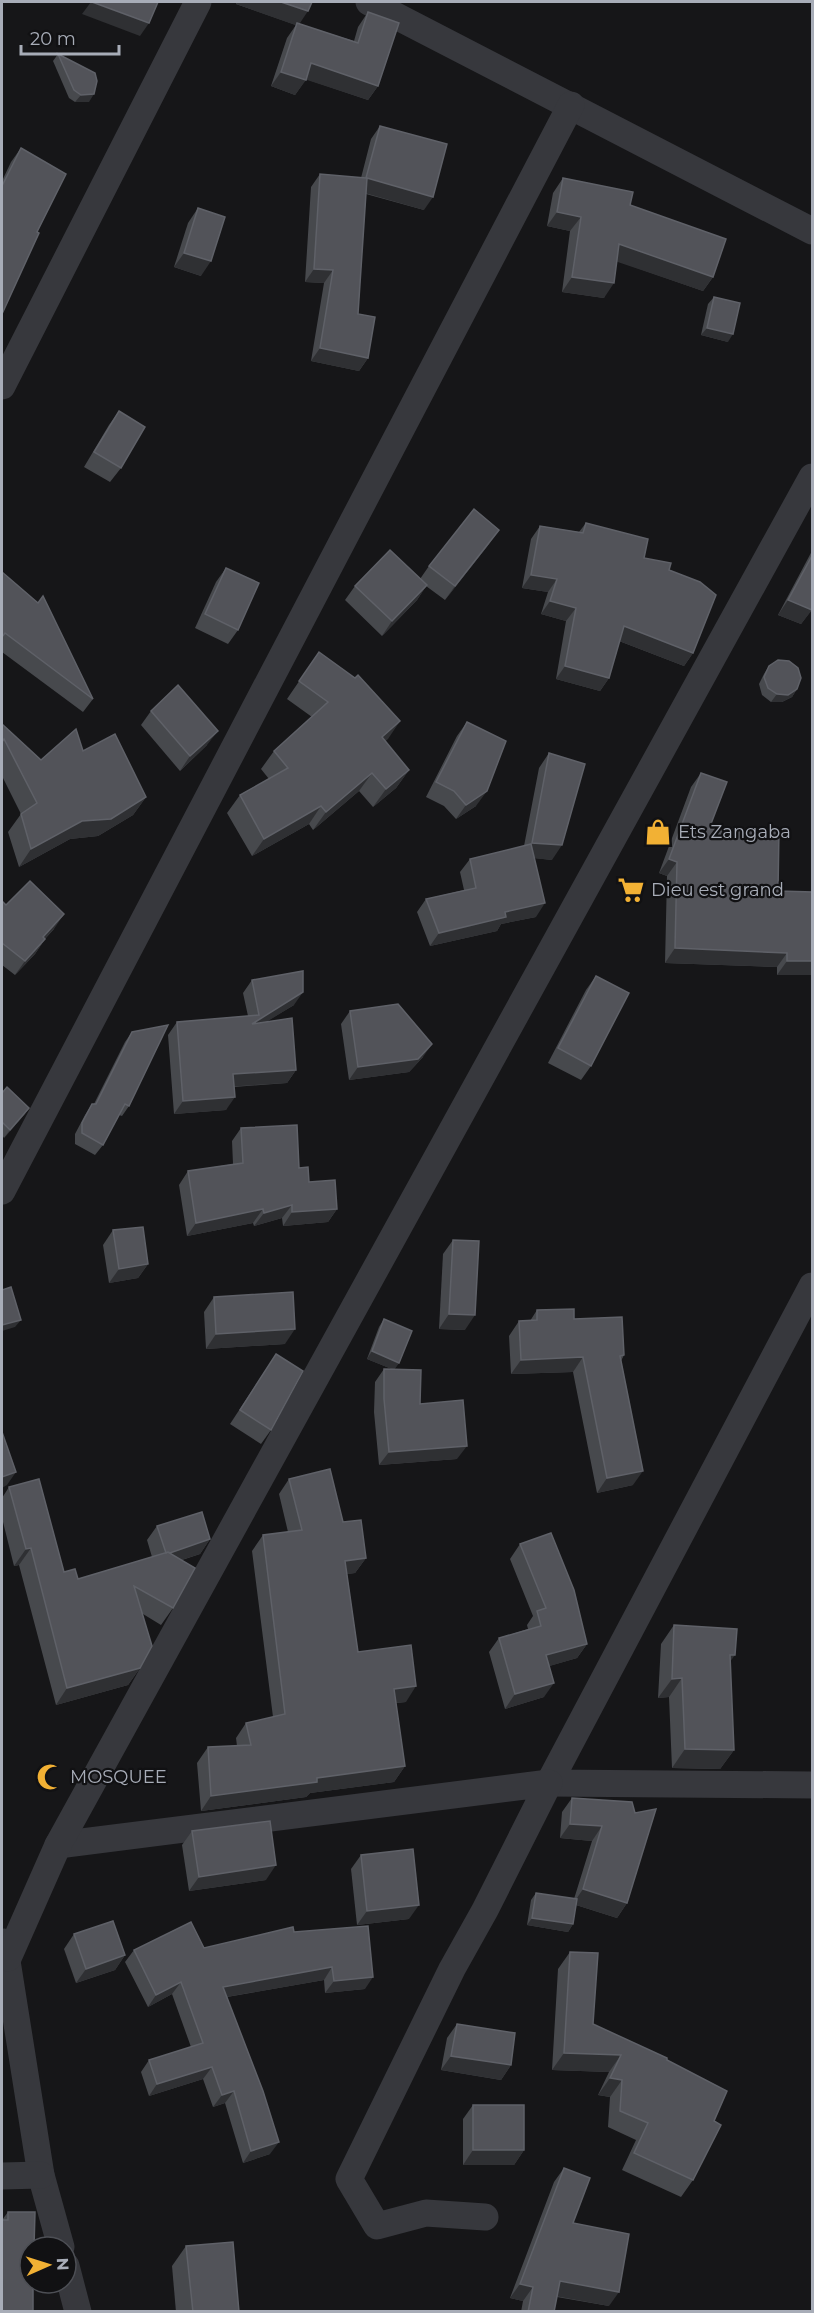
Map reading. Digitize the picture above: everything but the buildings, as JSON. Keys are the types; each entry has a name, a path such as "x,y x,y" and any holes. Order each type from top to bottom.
{"street":[{"path":"2,386 198,2"},
{"path":"369,2 813,231"},
{"path":"2,1191 570,105"},
{"path":"58,2235 41,2175 5,1945 813,477"},
{"path":"485,2217 426,2214 377,2226 349,2179 452,1969 813,1287"},
{"path":"58,1845 549,1783 813,1785"},
{"path":"2,2176 41,2175"},
{"path":"74,2295 78,2312"}],"place":[{"name":"Ets Zangaba","path":"658,832"},
{"name":"Dieu est grand","path":"631,890"},
{"name":"MOSQUEE","path":"50,1777"}]}
